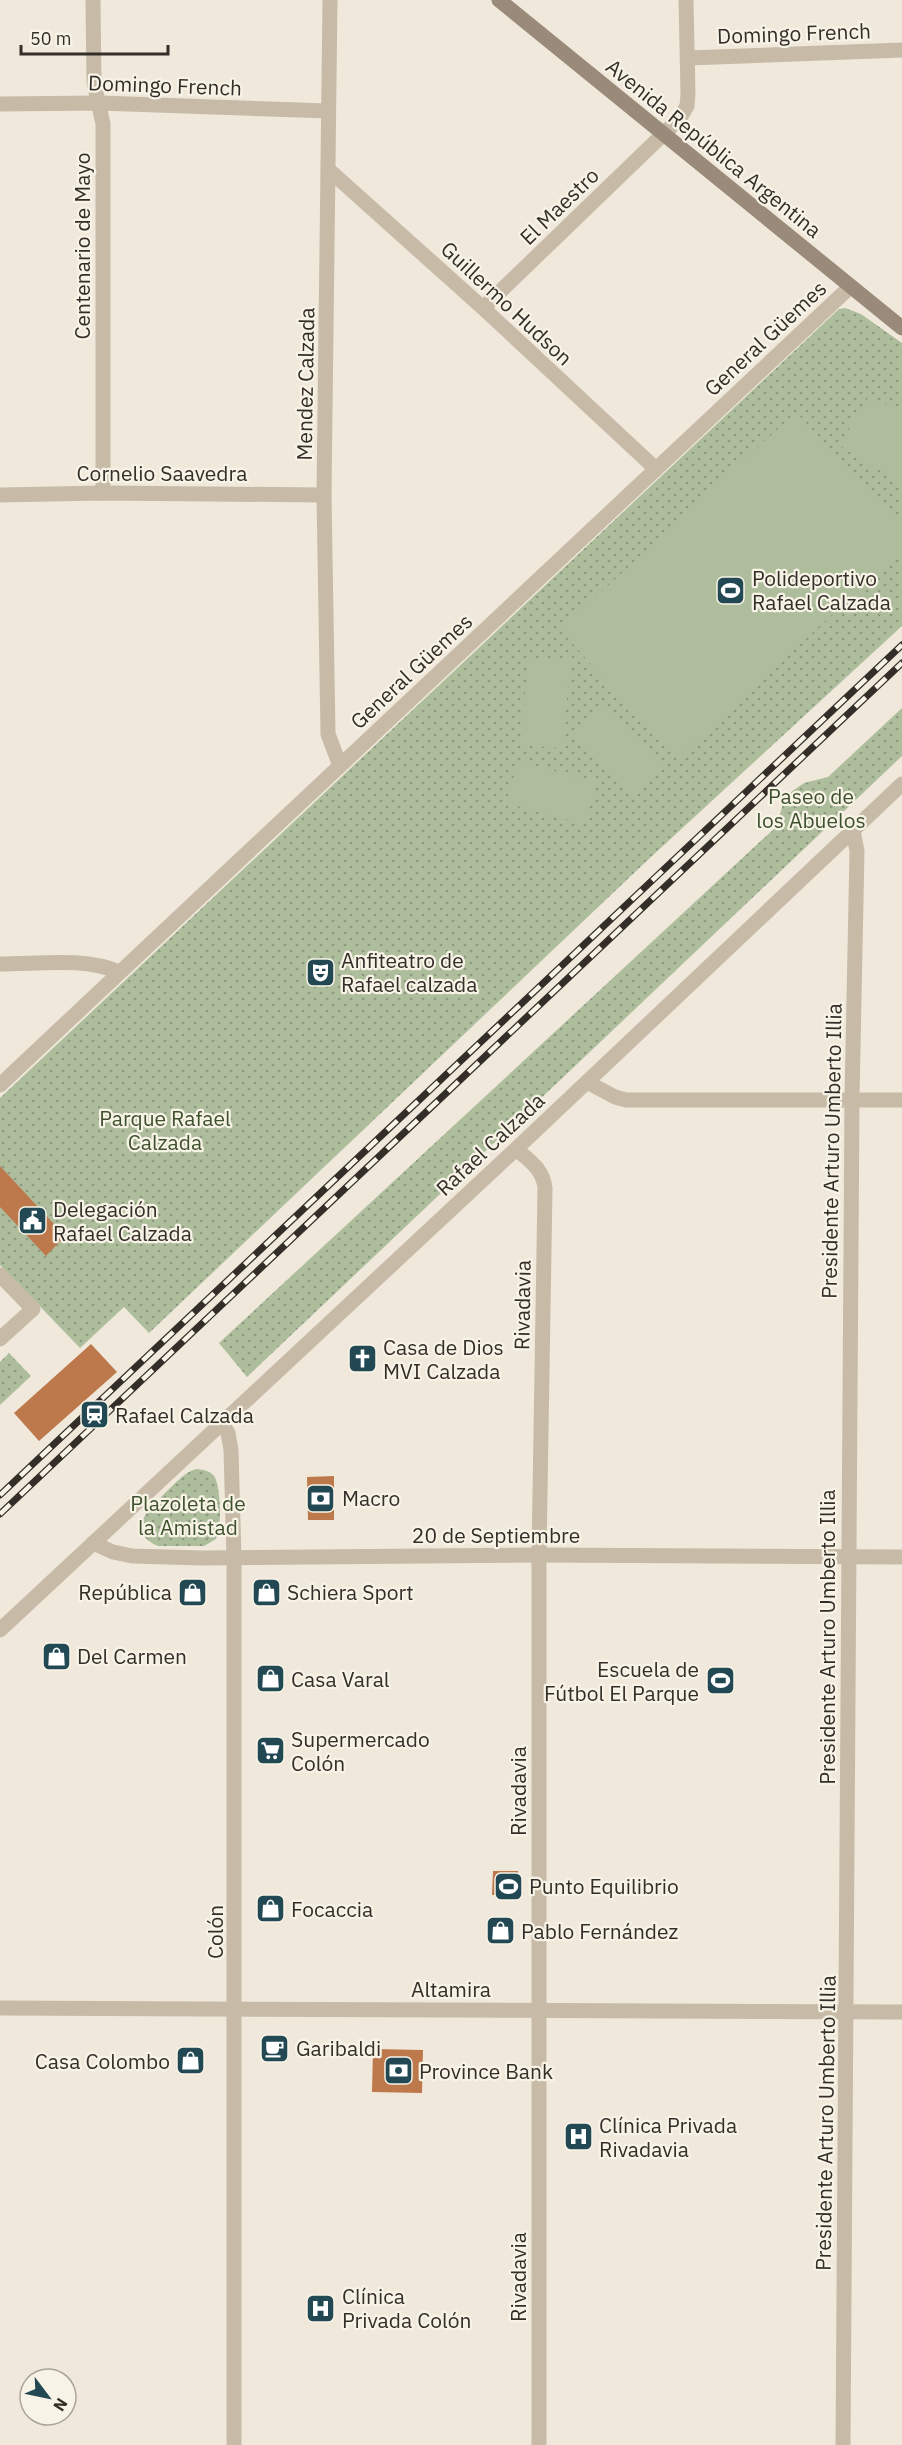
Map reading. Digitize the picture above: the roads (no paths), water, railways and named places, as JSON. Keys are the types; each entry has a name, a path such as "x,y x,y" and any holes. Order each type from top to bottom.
{"main road":[{"name":"Avenida República Argentina","path":"499,0 902,328"}],"street":[{"name":"Centenario de Mayo","path":"93,0 94,83 103,124 103,493"},
{"name":"Mendez Calzada","path":"330,0 324,495 328,735 340,766"},
{"path":"665,134 680,118 687,106 686,0"},
{"name":"Domingo French","path":"688,58 902,50"},
{"name":"Domingo French","path":"0,104 100,103 328,111"},
{"name":"El Maestro","path":"483,308 665,134"},
{"name":"Guillermo Hudson","path":"329,170 483,308 656,469"},
{"name":"General Güemes","path":"0,1085 850,287"},
{"name":"Cornelio Saavedra","path":"0,495 103,493 324,495"},
{"name":"Rafael Calzada","path":"0,1630 516,1149 902,784"},
{"name":"Presidente Arturo Umberto Illia","path":"843,2445 852,1099 857,851 853,831"},
{"path":"0,963 104,965 119,972"},
{"path":"587,1082 626,1100 902,1100"},
{"name":"Rivadavia","path":"516,1149 540,1170 544,1177 545,1188 539,1555 539,2445"},
{"path":"0,1275 33,1309 0,1339"},
{"name":"Colón","path":"221,1422 228,1433 231,1450 234,1558 236,2009 234,2445"},
{"name":"20 de Septiembre","path":"93,1544 132,1556 234,1558 539,1555 902,1557"},
{"name":"Altamira","path":"0,2008 902,2012"}],"railway":[{"path":"0,1495 902,645"},
{"path":"0,1514 902,663"}],"place":[{"name":"Polideportivo Rafael Calzada","path":"731,590"},
{"name":"Anfiteatro de Rafael calzada","path":"320,972"},
{"name":"Delegación Rafael Calzada","path":"32,1221"},
{"name":"Casa de Dios MVI Calzada","path":"362,1359"},
{"name":"Rafael Calzada","path":"94,1415"},
{"name":"Macro","path":"321,1498"},
{"name":"República","path":"193,1592"},
{"name":"Schiera Sport","path":"266,1592"},
{"name":"Del Carmen","path":"56,1656"},
{"name":"Casa Varal","path":"270,1679"},
{"name":"Escuela de Fútbol El Parque","path":"720,1681"},
{"name":"Supermercado Colón","path":"270,1751"},
{"name":"Punto Equilibrio","path":"508,1886"},
{"name":"Focaccia","path":"270,1909"},
{"name":"Pablo Fernández","path":"500,1931"},
{"name":"Garibaldi","path":"275,2048"},
{"name":"Casa Colombo","path":"191,2061"},
{"name":"Province Bank","path":"398,2071"},
{"name":"Clínica Privada Rivadavia","path":"578,2137"},
{"name":"Clínica Privada Colón","path":"321,2308"}],"park label":[{"name":"Paseo de los Abuelos","path":"811,808"},
{"name":"Parque Rafael Calzada","path":"165,1130"},
{"name":"Plazoleta de la Amistad","path":"188,1515"}]}
